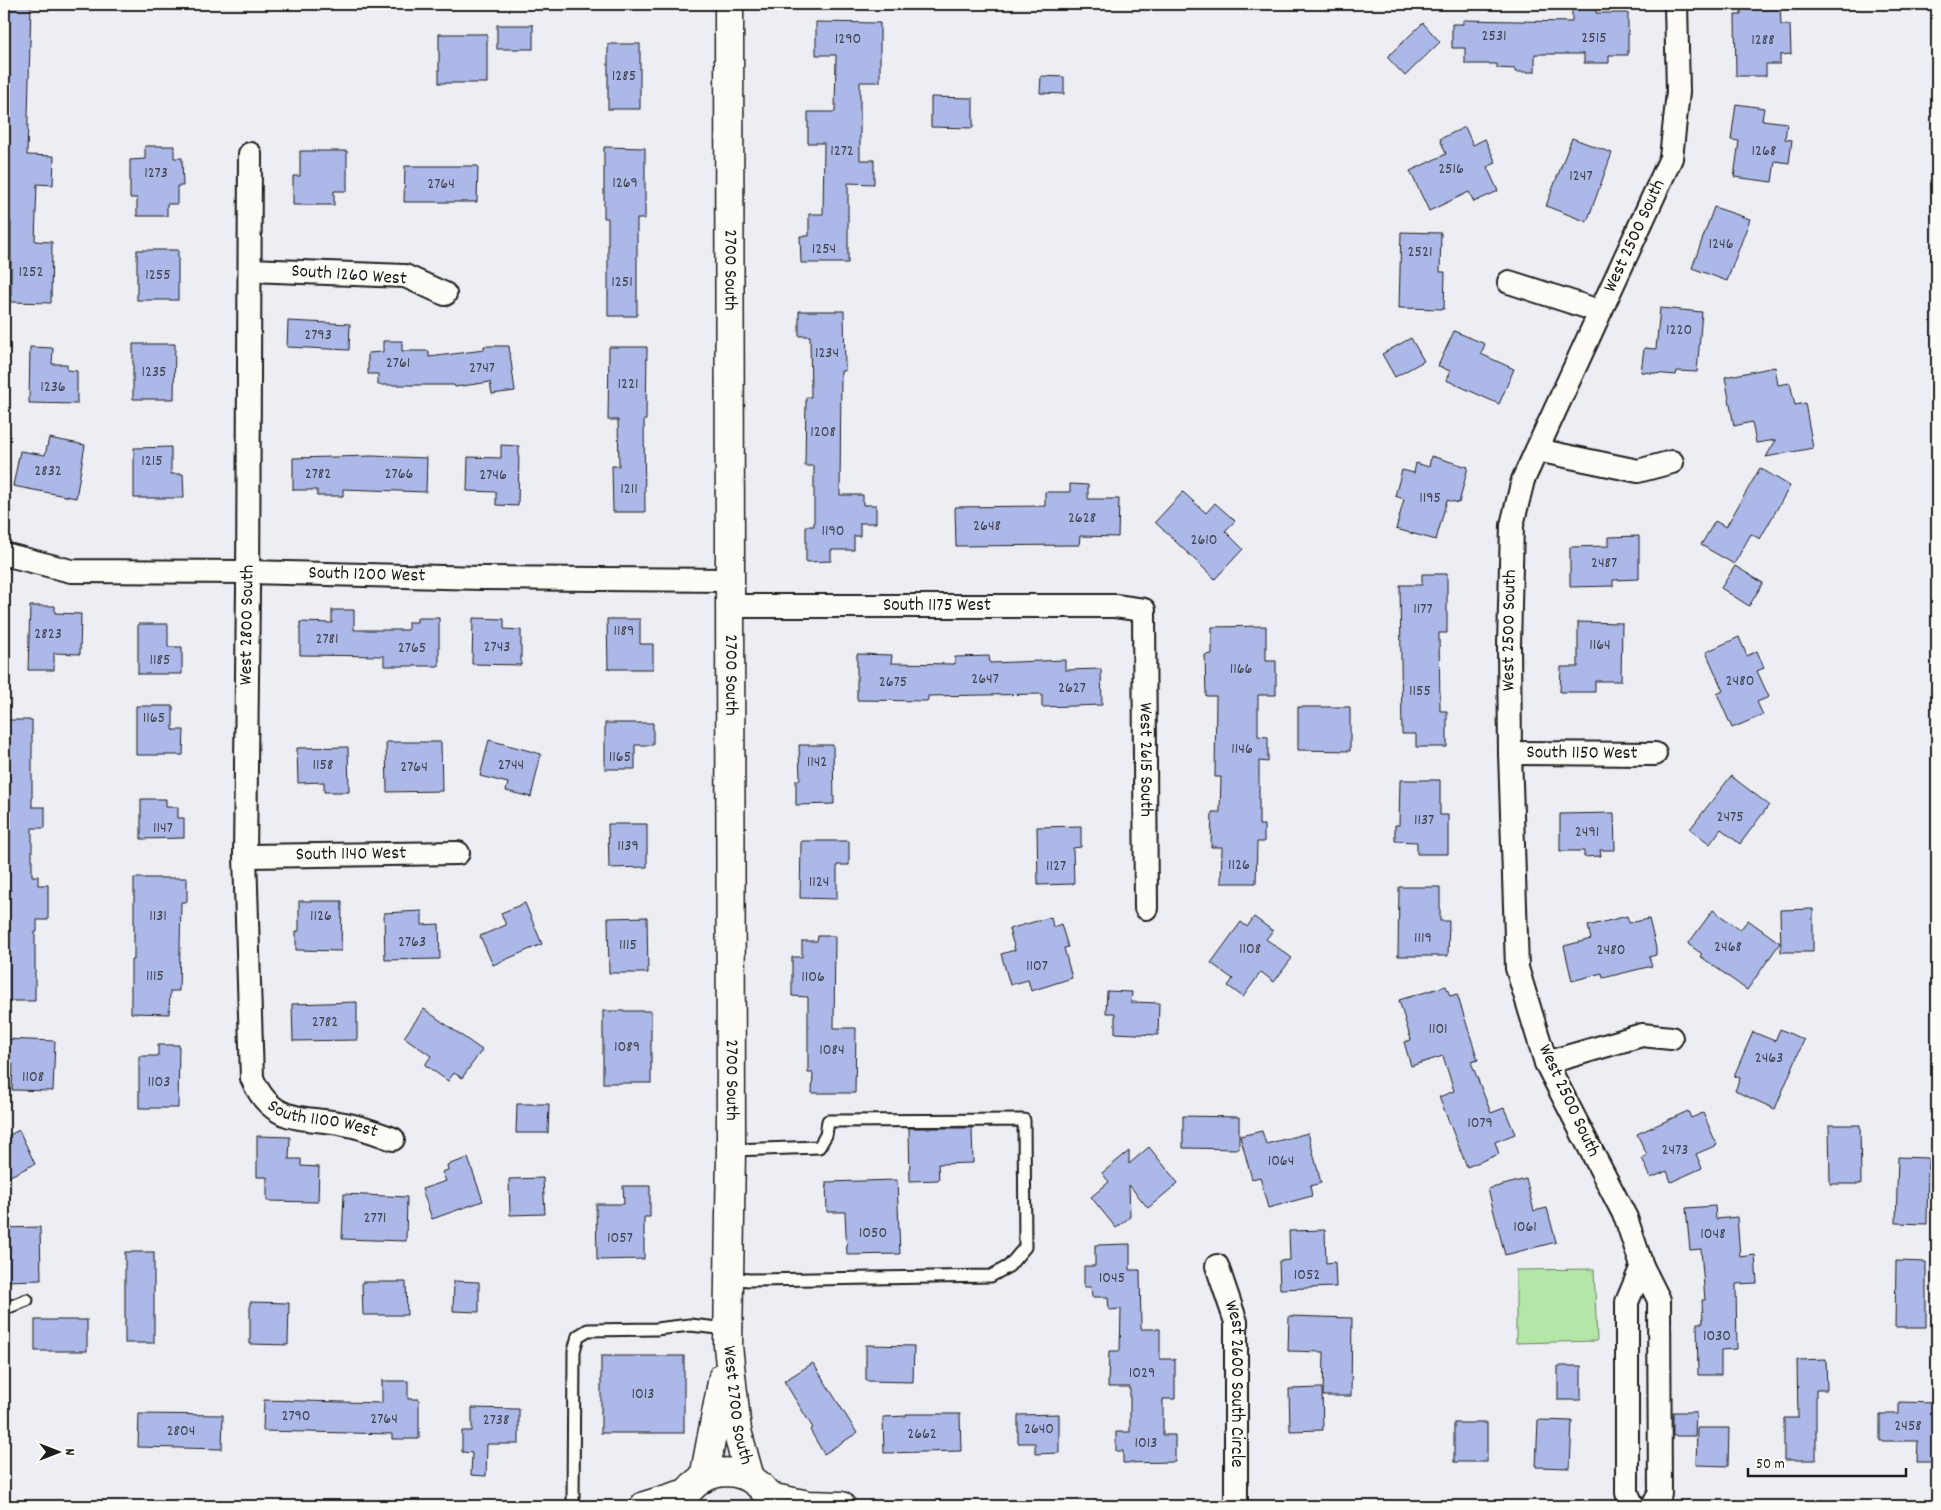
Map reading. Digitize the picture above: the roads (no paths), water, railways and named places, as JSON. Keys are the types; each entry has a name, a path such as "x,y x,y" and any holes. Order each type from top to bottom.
{"main road":[{"name":"2700 South","path":"728,1337 732,1150 729,4"},
{"name":"West 2700 South","path":"690,1492 728,1337"},
{"name":"West 2700 South","path":"728,1337 737,1431 764,1494"},
{"path":"644,1506 690,1492 715,1473 727,1472 739,1474 764,1494 808,1505 841,1506"}],"street":[{"name":"West 2500 South","path":"1653,1506 1660,1493 1659,1300 1642,1266 1626,1218 1546,1063 1517,968 1510,753 1509,645 1512,525 1522,480 1671,158 1678,92 1676,4"},
{"name":"West 2800 South","path":"250,154 245,856 252,1078 258,1094"},
{"name":"South 1260 West","path":"250,270 405,276 445,294"},
{"path":"1509,282 1599,311"},
{"path":"1537,450 1638,471 1672,462"},
{"name":"South 1200 West","path":"4,554 71,571 248,572 482,578 730,593"},
{"name":"South 1175 West","path":"730,593 1115,606 1144,610"},
{"name":"West 2615 South","path":"1144,610 1146,908"},
{"name":"South 1150 West","path":"1510,753 1655,754"},
{"name":"South 1140 West","path":"245,856 458,853"},
{"path":"1546,1063 1642,1035 1671,1038"},
{"name":"South 1100 West","path":"258,1094 274,1108 293,1118 349,1124 393,1139"},
{"name":"West 2600 South Circle","path":"1217,1266 1236,1322 1236,1506"},
{"path":"1633,1506 1627,1493 1627,1302 1642,1266"}],"lane":[{"path":"729,1278 749,1280 991,1276 1009,1266 1025,1247 1024,1120 828,1121 826,1135 818,1148 732,1150"},
{"path":"4,1309 28,1300"},
{"path":"573,1506 574,1351 578,1336 588,1330 656,1330 690,1325 728,1337"}]}
